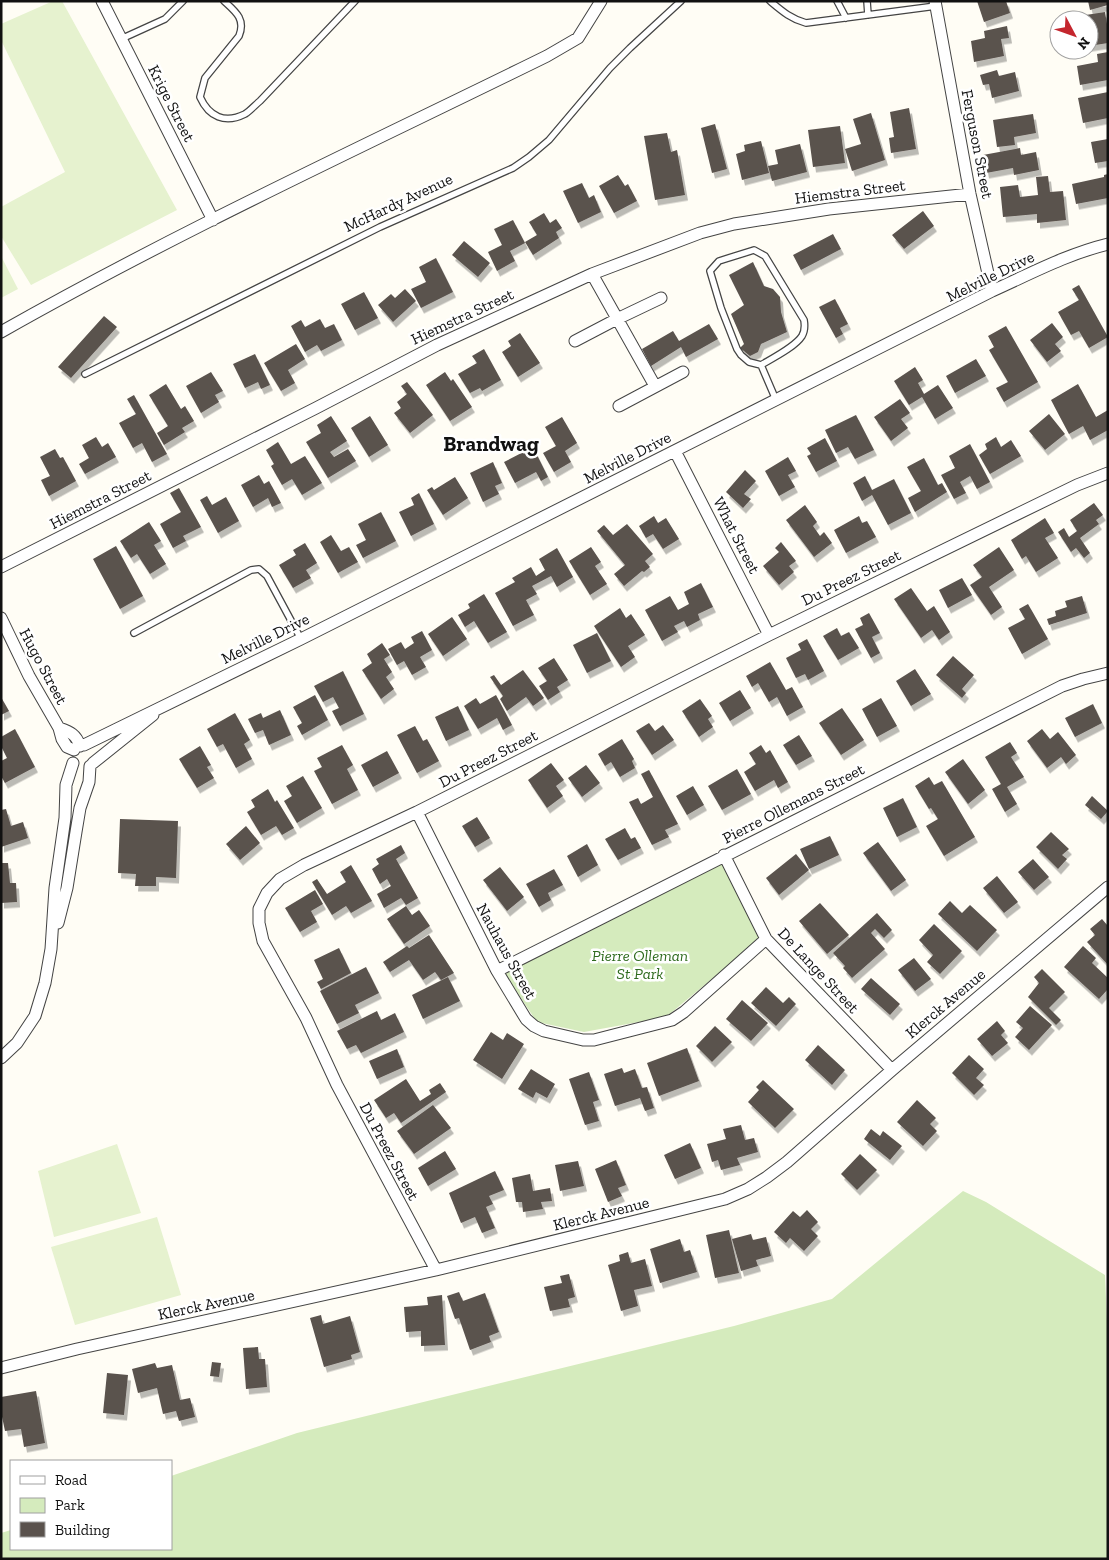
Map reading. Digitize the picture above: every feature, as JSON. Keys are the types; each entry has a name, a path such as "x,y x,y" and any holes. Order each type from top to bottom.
{"street":[{"name":"Krige Street","path":"102,1 213,220"},
{"path":"1,328 213,220 547,56 578,38 601,1"},
{"name":"Ferguson Street","path":"935,4 970,194 992,291"},
{"name":"Hiemstra Street","path":"1,567 307,413 437,345 592,274 700,233 734,224 829,209 970,194"},
{"name":"Melville Drive","path":"79,747 301,639 992,291 1088,248 1108,244"},
{"path":"592,274 655,386"},
{"path":"574,341 617,318 662,298"},
{"path":"1,332 45,307"},
{"path":"618,406 683,372"},
{"name":"What Street","path":"675,451 769,635"},
{"name":"Du Preez Street","path":"436,1270 342,1093 306,1018 263,941 259,923 259,909 267,893 280,879 304,866 417,812 769,635 1077,485 1108,474"},
{"name":"Hugo Street","path":"1,618 29,676 59,728 60,735 67,747 79,747"},
{"name":"Pierre Ollemans Street","path":"496,971 1062,686 1108,673"},
{"name":"Melville Drive","path":"91,765 164,706"},
{"path":"51,949 67,888 80,808 89,782 91,765 95,759 91,748 79,747 72,756 74,763 82,768 91,765"},
{"path":"1,1058 17,1043 35,1016 46,983 51,949 55,888 66,818 66,785 74,763"},
{"name":"Nauhaus Street","path":"417,812 496,971 526,1019 544,1031 583,1040 594,1040 672,1020 684,1012 766,940"},
{"name":"De Lange Street","path":"724,856 766,940 892,1070"},
{"name":"Klerck Avenue","path":"1,1368 77,1349 436,1270 733,1196 767,1177 1108,887"}],"lane":[{"path":"121,39 164,19 183,1"},
{"path":"224,1 237,14 242,22 242,28 239,36 205,78 200,98 203,105 218,118 232,118 246,113 260,101 355,1"},
{"name":"McHardy Avenue","path":"85,374 380,227 513,168 549,140 616,61 681,1"},
{"path":"770,1 796,21 806,23 935,4"},
{"path":"837,1 846,18"},
{"path":"867,1 868,15"},
{"path":"754,250 765,256 804,320 805,327 803,335 796,343 761,365 749,362 737,349 721,308 710,271 719,262 754,250"},
{"path":"761,365 776,400"},
{"path":"134,634 251,570 259,569 267,576 301,639"}],"green space":[{"path":"53,1 62,1 177,210 31,285 1,236 1,207 65,172 1,40 1,24"},
{"path":"1,256 18,289 1,298"},
{"name":"Pierre Olleman St Park","path":"721,858 760,939 666,1017 584,1032 537,1022 501,969"},
{"path":"117,1144 141,1213 54,1237 38,1171"},
{"path":"963,1191 986,1202 1105,1275 1108,1345 1108,1559 1,1559 1,1533 10,1530 10,1550 172,1550 172,1476 297,1433 734,1326 832,1299"},
{"path":"157,1217 181,1295 75,1325 51,1247"}],"building":[{"path":"977,1 1006,1 1010,13 984,22"},
{"path":"1088,1 1108,1 1108,5 1090,10"},
{"path":"1105,12 1108,43 1099,44 1099,13"},
{"path":"1007,26 1009,38 1001,39 1004,56 974,62 971,41 985,38 984,31"},
{"path":"1108,52 1108,80 1080,85 1077,66 1098,62 1099,54"},
{"path":"997,70 999,76 1015,72 1019,91 992,98 989,84 983,85 980,75"},
{"path":"1108,92 1108,118 1083,123 1078,98"},
{"path":"909,108 916,149 891,153 889,138 894,137 890,112"},
{"path":"871,113 885,160 852,171 845,149 861,144 853,119"},
{"path":"1033,114 1036,133 1014,137 1015,145 997,147 993,120"},
{"path":"715,124 727,169 712,173 701,128"},
{"path":"840,126 845,163 813,167 808,130"},
{"path":"667,133 671,152 677,150 685,195 655,200 644,136"},
{"path":"1108,139 1108,161 1095,163 1091,142"},
{"path":"761,141 769,173 742,180 736,154 745,151 744,145"},
{"path":"800,144 807,172 772,181 768,166 778,164 775,150"},
{"path":"1020,148 1021,155 1036,152 1039,170 1014,175 1013,168 986,173 983,155"},
{"path":"1108,174 1108,198 1076,204 1072,184 1104,177 1104,175"},
{"path":"618,175 625,186 628,184 637,201 614,213 599,186"},
{"path":"1048,176 1050,192 1063,191 1066,220 1037,223 1037,214 1003,217 1000,187 1018,185 1020,197 1038,195 1036,177"},
{"path":"582,183 589,198 594,195 601,212 578,223 563,191"},
{"path":"923,211 934,226 904,249 892,235"},
{"path":"544,213 550,223 556,219 562,228 556,232 559,238 533,255 525,242 537,235 529,222"},
{"path":"513,220 525,243 510,251 515,261 497,271 488,252 502,245 494,229"},
{"path":"833,234 841,249 801,270 793,255"},
{"path":"464,241 490,263 478,277 452,255"},
{"path":"436,258 453,292 421,308 411,289 426,282 419,267"},
{"path":"753,262 764,286 773,289 780,297 781,312 787,332 761,344 758,352 750,356 740,348 744,344 731,314 744,305 729,275"},
{"path":"1079,285 1108,337 1089,348 1079,331 1071,335 1058,312 1079,300 1072,289"},
{"path":"405,289 416,301 393,322 378,305 391,294 395,298"},
{"path":"364,292 378,318 355,330 341,304"},
{"path":"835,299 848,324 840,328 843,334 836,338 819,307"},
{"path":"104,316 117,327 71,378 58,367"},
{"path":"320,319 325,328 334,324 342,340 321,351 317,345 305,352 291,326 301,320 305,327"},
{"path":"1052,323 1063,337 1055,344 1061,351 1047,362 1030,340"},
{"path":"709,324 718,339 686,357 681,347 651,366 642,349 673,331 679,341"},
{"path":"1006,326 1038,382 1004,402 996,388 1008,382 989,350 994,347 988,336"},
{"path":"520,333 540,363 518,377 502,352 511,346 508,341"},
{"path":"296,344 305,359 288,370 295,383 281,391 264,363"},
{"path":"484,349 501,380 482,391 480,388 470,393 458,374 477,363 472,356"},
{"path":"255,354 270,385 261,389 258,382 245,388 233,364"},
{"path":"976,359 986,376 955,393 946,376"},
{"path":"915,367 923,380 918,383 924,394 938,385 953,408 935,419 922,397 909,405 894,381"},
{"path":"211,372 223,391 215,395 219,402 201,413 186,386"},
{"path":"445,372 451,381 453,379 472,407 450,421 426,385"},
{"path":"407,382 433,415 410,433 394,413 401,408 397,402 407,394 401,386"},
{"path":"166,384 181,409 185,406 194,421 182,428 185,432 164,445 157,433 168,426 149,395"},
{"path":"1078,384 1096,417 1108,410 1108,430 1090,440 1083,426 1069,434 1051,400"},
{"path":"134,395 167,454 152,462 142,443 133,448 119,423 136,414 127,399"},
{"path":"900,399 910,413 901,419 908,428 891,441 874,417"},
{"path":"1049,414 1065,434 1045,450 1029,431"},
{"path":"856,415 874,450 855,459 848,447 836,453 825,430"},
{"path":"331,416 347,441 330,452 334,457 348,449 356,461 328,478 306,442 321,433 317,425"},
{"path":"370,416 388,445 369,457 351,428"},
{"path":"562,417 577,443 565,451 571,462 554,472 543,453 556,446 545,427"},
{"path":"96,437 102,447 108,443 116,457 85,474 79,464 89,458 82,445"},
{"path":"996,437 1001,447 1011,440 1021,456 990,474 979,455 987,449 985,444"},
{"path":"825,438 837,461 816,472 807,456 811,454 807,448"},
{"path":"278,442 291,464 305,456 322,483 302,495 292,479 282,485 271,466 274,464 266,450"},
{"path":"970,444 990,482 977,489 970,476 960,482 966,493 954,499 941,475 955,468 949,456"},
{"path":"533,447 548,477 541,481 536,472 515,483 504,462"},
{"path":"55,449 60,458 63,457 76,481 49,496 41,480 50,476 40,457"},
{"path":"788,457 796,471 788,475 795,487 779,496 765,471"},
{"path":"924,458 938,485 942,483 947,492 915,512 908,498 921,491 907,467"},
{"path":"493,462 502,483 495,486 499,494 483,502 470,473"},
{"path":"745,470 756,481 744,494 751,499 743,508 726,492"},
{"path":"259,475 264,484 269,481 281,503 272,507 268,498 253,507 241,485"},
{"path":"865,476 872,490 894,479 911,513 888,525 872,495 862,501 853,483"},
{"path":"455,477 468,498 443,515 427,490 432,487 434,490"},
{"path":"179,488 201,527 183,536 186,541 173,548 160,524 181,512 170,493"},
{"path":"419,493 434,524 411,536 399,512 414,505 411,498"},
{"path":"207,496 212,505 226,497 239,521 218,533 200,500"},
{"path":"1094,503 1103,515 1096,520 1099,524 1080,538 1090,553 1084,558 1076,548 1071,552 1058,532 1064,528 1069,537 1077,531 1070,520"},
{"path":"805,505 817,522 813,526 820,536 824,532 832,543 814,557 786,520"},
{"path":"381,512 396,541 363,558 356,545 366,540 358,524"},
{"path":"654,516 658,523 666,518 679,539 663,549 653,534 646,538 639,526"},
{"path":"859,516 862,523 867,521 876,537 846,553 834,530"},
{"path":"1045,518 1054,533 1045,538 1058,558 1036,572 1026,556 1022,559 1011,540"},
{"path":"149,522 161,541 154,545 166,564 150,574 137,554 131,558 120,541"},
{"path":"627,524 653,554 645,561 650,567 624,586 614,574 625,565 597,531 604,525 613,535"},
{"path":"331,535 341,551 349,547 358,562 338,573 320,542"},
{"path":"781,542 796,561 789,566 794,572 779,585 763,566 779,552 775,548"},
{"path":"305,543 317,563 306,570 311,578 293,588 279,565 296,555 293,550"},
{"path":"116,546 143,596 120,609 93,559"},
{"path":"591,547 601,562 595,566 607,584 590,595 569,561"},
{"path":"999,547 1014,570 989,587 1002,607 991,615 970,585 982,577 973,565"},
{"path":"557,548 573,577 557,587 551,576 532,586 537,594 526,600 534,615 513,626 495,593 515,582 512,578 531,567 536,576 545,570 539,559"},
{"path":"962,578 972,595 948,608 939,590"},
{"path":"701,583 713,607 698,614 700,620 687,627 684,621 674,626 678,632 662,641 645,610 670,596 678,610 689,604 684,592"},
{"path":"911,588 927,611 934,606 950,632 939,640 932,630 921,638 894,599"},
{"path":"484,594 507,632 488,643 474,621 465,627 458,615 470,608 468,604"},
{"path":"1082,596 1087,613 1049,625 1047,619 1056,616 1055,611 1067,607 1065,601"},
{"path":"1028,604 1048,639 1022,654 1008,628 1025,619 1019,609"},
{"path":"620,608 626,618 631,614 645,635 628,646 635,657 621,667 594,626"},
{"path":"869,613 880,633 872,637 880,653 871,658 855,629 863,625 860,618"},
{"path":"452,617 467,639 443,656 428,634"},
{"path":"837,628 841,636 849,632 859,648 838,660 823,636"},
{"path":"422,631 432,650 420,657 426,667 412,675 404,661 397,665 388,649 401,642 405,649 414,643 411,637"},
{"path":"597,633 611,661 587,673 573,645"},
{"path":"807,639 824,671 808,680 805,674 796,678 786,658 801,650 798,644"},
{"path":"382,643 390,655 384,659 392,672 386,677 394,689 381,699 362,670 372,663 367,654"},
{"path":"953,656 974,675 962,689 966,693 962,698 936,675"},
{"path":"554,658 568,680 557,687 560,692 548,700 539,686 547,681 538,668"},
{"path":"770,662 786,690 792,687 803,707 787,716 777,697 769,702 758,683 752,687 746,676"},
{"path":"915,669 931,694 911,706 896,681"},
{"path":"523,670 544,698 533,706 526,697 507,711 500,699 503,696 490,677 494,675 501,685"},
{"path":"343,671 364,714 340,726 332,711 339,708 333,697 323,702 314,686"},
{"path":"740,690 751,708 730,721 719,703"},
{"path":"315,695 328,720 302,735 297,726 302,723 293,707"},
{"path":"496,695 512,725 503,730 497,718 478,729 464,706 476,698 480,704"},
{"path":"1,697 9,711 1,715"},
{"path":"881,698 897,726 877,737 862,709"},
{"path":"700,699 712,716 708,719 713,727 699,737 682,711"},
{"path":"1093,704 1102,723 1075,737 1065,718"},
{"path":"458,706 469,730 446,741 435,717"},
{"path":"842,708 864,740 841,755 819,723"},
{"path":"280,710 291,735 269,745 263,730 255,733 248,719 261,713 263,718"},
{"path":"235,713 250,740 244,744 252,759 236,768 223,744 217,747 207,729"},
{"path":"649,723 655,731 663,725 674,740 652,755 636,731"},
{"path":"415,726 423,741 427,739 439,761 417,773 397,735"},
{"path":"15,729 35,767 5,783 1,776 1,761 7,758 1,746 1,737"},
{"path":"1042,729 1050,739 1058,732 1076,755 1066,764 1061,757 1047,768 1027,741"},
{"path":"799,735 812,756 796,765 783,745"},
{"path":"622,739 634,759 632,761 635,768 620,777 611,762 605,766 598,754"},
{"path":"1010,742 1017,753 1011,757 1024,777 1007,787 1017,804 1005,812 992,789 1001,784 985,757"},
{"path":"342,745 353,765 347,769 358,790 332,804 314,771 322,767 317,758"},
{"path":"761,745 766,753 770,750 788,782 778,788 774,780 755,791 744,772 756,764 749,753"},
{"path":"200,746 211,765 207,767 214,778 197,788 179,759"},
{"path":"387,751 399,773 373,787 361,765"},
{"path":"963,759 985,790 968,804 945,772"},
{"path":"551,763 564,780 556,786 563,796 547,808 528,780"},
{"path":"586,765 600,783 582,797 568,778"},
{"path":"737,769 751,794 722,810 708,786"},
{"path":"649,770 678,824 665,830 669,837 652,845 629,802 638,798 641,804 653,797 641,774"},
{"path":"303,776 322,808 297,823 284,801 292,796 286,786"},
{"path":"929,777 934,785 942,781 975,837 944,856 926,826 938,819 931,808 929,809 915,786"},
{"path":"693,786 704,805 687,815 676,796"},
{"path":"268,789 294,828 282,835 276,826 261,835 247,812 255,807 251,800"},
{"path":"1092,796 1108,811 1101,819 1085,805"},
{"path":"903,798 917,827 897,837 883,808"},
{"path":"6,809 11,826 23,822 28,838 1,847 1,810"},
{"path":"477,817 490,838 475,847 462,826"},
{"path":"120,819 178,821 176,878 156,877 156,886 135,886 136,874 118,873"},
{"path":"246,826 260,843 240,860 226,844"},
{"path":"625,828 631,839 635,837 641,848 618,860 605,839"},
{"path":"1051,832 1069,849 1062,855 1067,859 1058,869 1036,847"},
{"path":"830,836 839,855 809,869 800,849"},
{"path":"878,842 906,880 891,891 863,853"},
{"path":"587,844 598,865 578,877 567,856"},
{"path":"401,845 405,853 396,859 418,898 406,905 401,898 384,908 377,894 391,886 387,879 380,884 372,869 379,864 376,859"},
{"path":"796,854 809,870 779,895 766,878"},
{"path":"1033,859 1049,877 1034,890 1018,872"},
{"path":"1,863 8,863 10,883 16,883 17,902 1,903"},
{"path":"351,865 372,901 351,913 346,906 332,915 312,882 317,879 327,894 346,882 340,872"},
{"path":"500,867 524,897 507,911 483,880"},
{"path":"554,869 563,885 548,893 551,900 539,907 526,884"},
{"path":"997,876 1018,902 1004,913 983,888"},
{"path":"315,890 323,904 311,911 317,922 300,932 285,908"},
{"path":"950,901 962,913 970,905 997,930 977,951 938,914"},
{"path":"820,903 849,935 827,954 799,921"},
{"path":"406,906 412,915 419,910 430,926 404,944 387,919"},
{"path":"877,913 892,930 884,938 875,929 871,933 885,949 852,978 843,968 845,966 833,953"},
{"path":"1102,919 1108,926 1108,965 1087,942 1095,935 1090,929"},
{"path":"934,924 962,951 940,974 927,962 933,955 919,940"},
{"path":"429,935 454,973 441,980 435,972 423,980 409,960 390,972 383,962 407,946 409,948"},
{"path":"1083,946 1096,958 1092,963 1108,978 1108,989 1099,999 1064,967"},
{"path":"339,948 351,973 321,989 317,982 323,979 314,960"},
{"path":"914,958 931,979 915,991 898,970"},
{"path":"366,967 379,993 355,1005 359,1013 337,1024 320,991"},
{"path":"1042,969 1065,992 1049,1008 1061,1020 1056,1025 1028,997 1039,983 1034,977"},
{"path":"448,977 460,1001 423,1019 412,995"},
{"path":"871,978 900,1004 890,1015 861,989"},
{"path":"766,987 783,1003 789,997 796,1004 776,1026 751,1003"},
{"path":"742,1000 768,1023 751,1041 726,1019"},
{"path":"1030,1006 1052,1025 1029,1050 1015,1037 1023,1028 1016,1022"},
{"path":"377,1011 381,1020 395,1013 404,1032 361,1053 356,1045 347,1049 337,1031"},
{"path":"997,1021 1005,1031 1001,1035 1008,1043 992,1056 977,1039"},
{"path":"715,1026 732,1042 712,1062 696,1046"},
{"path":"491,1032 503,1040 507,1033 524,1044 502,1079 473,1060"},
{"path":"818,1045 845,1070 832,1085 805,1060"},
{"path":"687,1048 699,1081 659,1096 647,1063"},
{"path":"397,1049 404,1067 377,1079 369,1061"},
{"path":"969,1055 984,1069 976,1078 984,1085 974,1095 952,1073"},
{"path":"622,1068 624,1073 635,1069 642,1088 647,1087 654,1108 645,1111 640,1098 615,1106 604,1074"},
{"path":"531,1069 555,1084 547,1098 536,1092 533,1098 518,1089"},
{"path":"589,1072 599,1100 593,1102 599,1121 585,1125 569,1079"},
{"path":"406,1079 420,1101 431,1094 429,1090 440,1083 446,1092 401,1123 394,1113 386,1118 374,1100"},
{"path":"763,1080 794,1109 775,1128 748,1102 759,1090 756,1087"},
{"path":"917,1100 936,1118 930,1124 937,1131 923,1146 897,1122"},
{"path":"433,1105 451,1128 414,1154 397,1131"},
{"path":"741,1125 745,1140 754,1138 758,1152 737,1158 740,1165 721,1170 718,1160 712,1162 707,1144 726,1139 723,1129"},
{"path":"871,1129 880,1136 883,1131 902,1146 890,1160 864,1139"},
{"path":"690,1143 701,1168 675,1179 664,1155"},
{"path":"445,1151 456,1169 428,1186 418,1168"},
{"path":"860,1154 877,1170 857,1190 841,1174"},
{"path":"616,1160 626,1185 618,1188 622,1196 608,1202 595,1169"},
{"path":"578,1161 584,1186 560,1191 555,1165"},
{"path":"495,1171 504,1190 489,1196 493,1204 486,1207 495,1228 482,1233 475,1217 461,1223 449,1193"},
{"path":"530,1174 533,1191 550,1188 552,1201 541,1202 543,1209 523,1212 522,1202 516,1202 512,1178"},
{"path":"807,1210 818,1222 811,1229 818,1236 804,1251 790,1238 786,1243 774,1232 793,1211 800,1217"},
{"path":"729,1230 739,1273 715,1278 706,1235"},
{"path":"751,1234 753,1240 766,1237 771,1256 756,1260 758,1266 741,1271 732,1239"},
{"path":"680,1239 684,1252 690,1250 697,1272 660,1283 650,1249"},
{"path":"628,1252 631,1263 645,1259 652,1286 634,1290 638,1306 621,1311 608,1265 620,1261 619,1255"},
{"path":"569,1274 575,1297 568,1299 570,1307 550,1311 544,1287 562,1283 560,1276"},
{"path":"459,1292 463,1301 485,1293 499,1332 489,1336 491,1342 470,1350 459,1318 455,1319 447,1296"},
{"path":"442,1295 445,1345 421,1346 421,1331 406,1332 404,1307 428,1305 427,1297"},
{"path":"321,1315 323,1324 350,1316 360,1352 351,1355 352,1359 324,1367 310,1318"},
{"path":"258,1347 259,1359 265,1359 267,1387 246,1389 243,1348"},
{"path":"212,1362 221,1363 219,1377 210,1376"},
{"path":"155,1363 157,1368 172,1365 180,1400 190,1398 195,1417 179,1421 176,1411 163,1414 157,1388 138,1393 132,1369"},
{"path":"107,1373 128,1375 124,1415 103,1413"},
{"path":"36,1391 45,1443 24,1447 21,1429 5,1431 1,1412 1,1397"}],"district":[{"name":"Brandwag","path":"491,444"}]}
